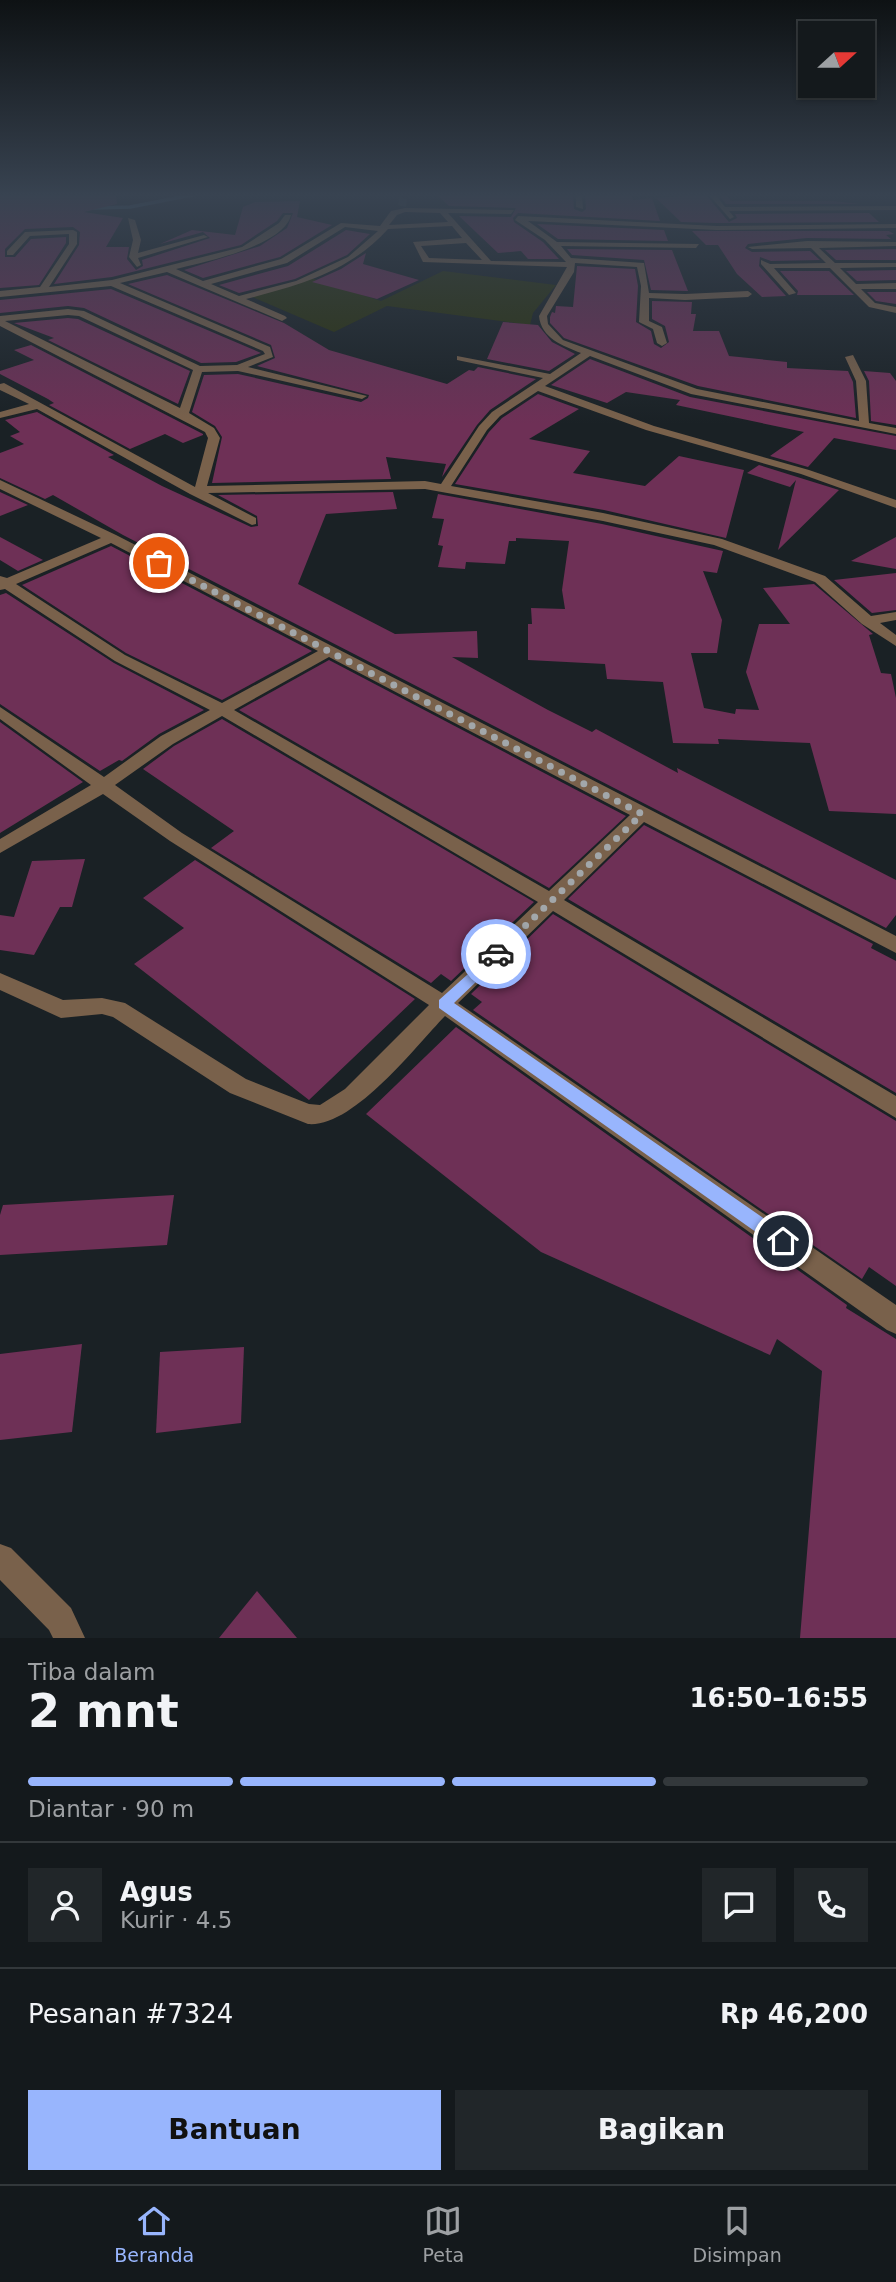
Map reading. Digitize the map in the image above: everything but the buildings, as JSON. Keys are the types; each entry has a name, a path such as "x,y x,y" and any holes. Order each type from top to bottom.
{"street":[{"path":"43,290 55,271"},
{"path":"0,294 112,284 158,271"},
{"path":"174,271 282,318"},
{"path":"202,284 247,271"},
{"path":"238,299 328,271"},
{"path":"566,271 543,321 555,339 705,394 896,431"},
{"path":"640,271 645,295 645,324 656,327 662,343"},
{"path":"773,271 792,293"},
{"path":"839,271 876,307 896,310"},
{"path":"112,284 267,349 270,353 268,357 238,368"},
{"path":"855,287 896,286"},
{"path":"645,295 685,297 748,293"},
{"path":"0,320 80,313 198,369 238,368 362,396"},
{"path":"0,320 183,414 213,434 197,491"},
{"path":"445,487 483,428 496,414 588,353"},
{"path":"460,358 552,377"},
{"path":"850,358 859,370 862,383 864,424"},
{"path":"183,414 198,369"},
{"path":"1,386 252,522"},
{"path":"538,387 650,428 805,472 896,504"},
{"path":"0,415 39,405"},
{"path":"0,484 110,538 896,945"},
{"path":"197,491 408,485 445,487 603,517 752,553 820,579 867,621 896,642"},
{"path":"2,583 110,538"},
{"path":"2,583 120,658 223,710 552,900 896,1108"},
{"path":"867,621 896,616"},
{"path":"0,847 103,786 167,740 329,651"},
{"path":"0,712 176,837 444,1004 896,1321"},
{"path":"0,981 61,1009 102,1006 118,1009 238,1086 308,1114 321,1115 353,1096 444,1004 642,814"},
{"path":"0,1559 60,1619 69,1638"}],"green space":[{"path":"442,271 556,285 533,313 530,325 387,306 334,332 250,296 311,278 381,301"}],"way so far":[{"path":"159,563 642,814 496,954"}],"route":[{"path":"496,954 444,1004 783,1241"}]}
